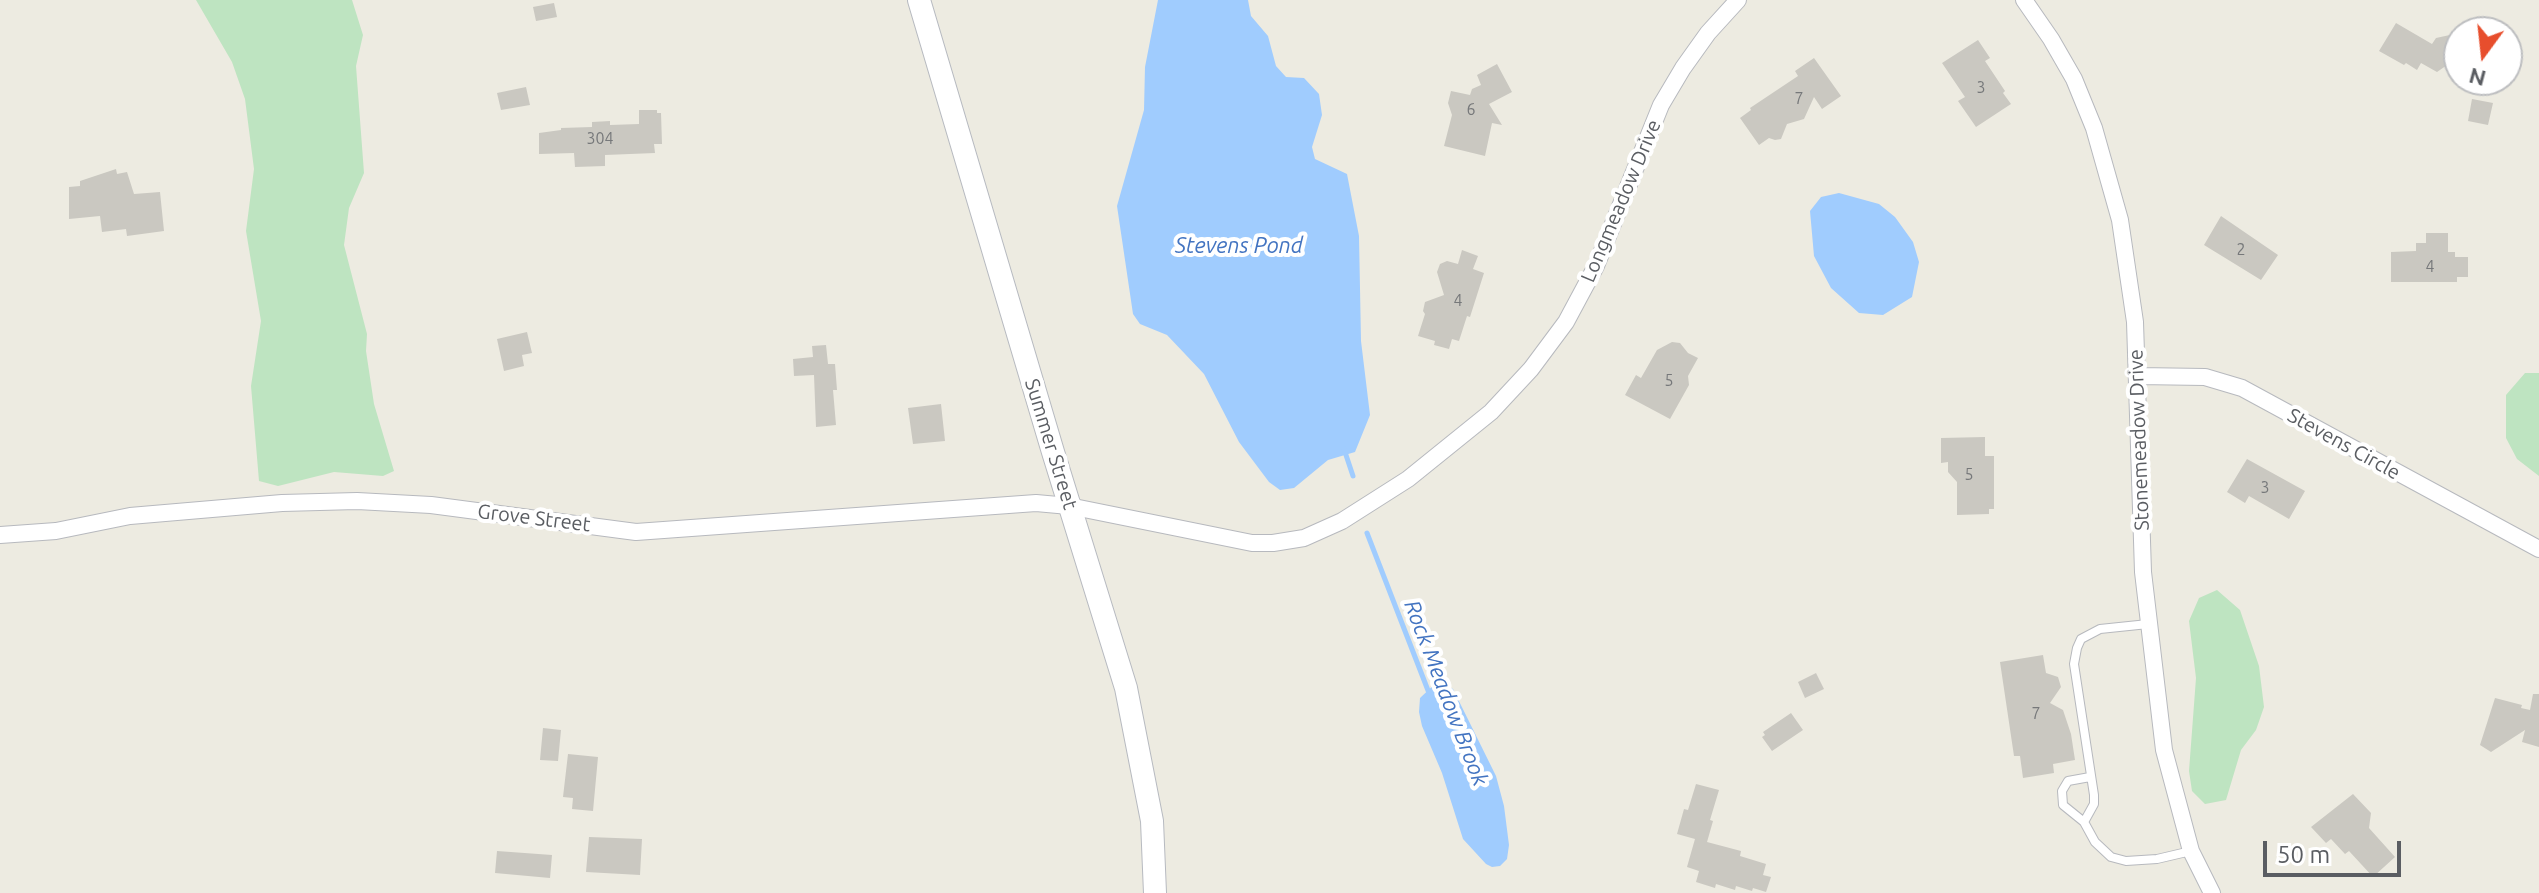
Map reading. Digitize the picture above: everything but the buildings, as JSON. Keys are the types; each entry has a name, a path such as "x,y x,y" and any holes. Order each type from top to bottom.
{"main road":[{"name":"Summer Street","path":"919,0 1126,688 1152,821 1155,893"}],"street":[{"name":"Longmeadow Drive","path":"1069,506 1231,540 1273,543 1323,531 1408,479 1491,412 1531,369 1566,322 1596,266 1661,105 1708,33 1738,0"},
{"name":"Stonemeadow Drive","path":"2024,0 2074,79 2094,128 2120,220 2128,267 2138,376 2143,572 2164,750 2191,851 2212,893"},
{"name":"Stevens Circle","path":"2138,376 2205,377 2242,388 2539,549"},
{"name":"Grove Street","path":"0,535 56,531 130,516 282,503 357,501 431,505 636,532 1036,503 1069,506"}],"lane":[{"path":"2084,822 2094,804 2074,664 2077,648 2081,639 2100,629 2148,624"},
{"path":"2090,777 2068,781 2062,791 2063,805 2084,822 2095,842 2111,857 2126,861 2157,859 2191,851"}],"green space":[{"path":"196,0 352,0 363,35 356,66 364,173 349,208 344,245 367,334 366,351 374,404 394,471 383,476 334,472 278,486 259,481 251,386 261,321 246,231 254,169 245,99 232,62"},
{"path":"2525,373 2539,373 2539,476 2517,459 2506,438 2506,395"},
{"path":"2217,590 2240,610 2259,666 2264,707 2256,730 2241,750 2226,800 2205,804 2192,791 2189,771 2196,678 2189,621 2199,598"}],"water":[{"name":"Stevens Pond","path":"1158,0 1248,0 1251,16 1268,36 1276,66 1286,77 1304,78 1319,94 1322,115 1312,147 1315,159 1347,174 1359,236 1361,341 1370,415 1355,452 1328,460 1294,488 1280,490 1269,482 1239,442 1204,374 1167,335 1140,324 1133,314 1117,206 1144,110 1145,67"},
{"path":"1839,193 1879,204 1895,217 1913,242 1919,262 1912,297 1883,315 1859,313 1831,288 1814,256 1810,211 1821,197"},
{"path":"1438,681 1453,689 1496,776 1509,845 1507,859 1500,866 1486,864 1463,839 1442,773 1422,726 1420,698"}],"waterway":[{"name":"Rock Meadow Brook","path":"1344,449 1353,476"},
{"name":"Rock Meadow Brook","path":"1367,533 1429,693"}]}
